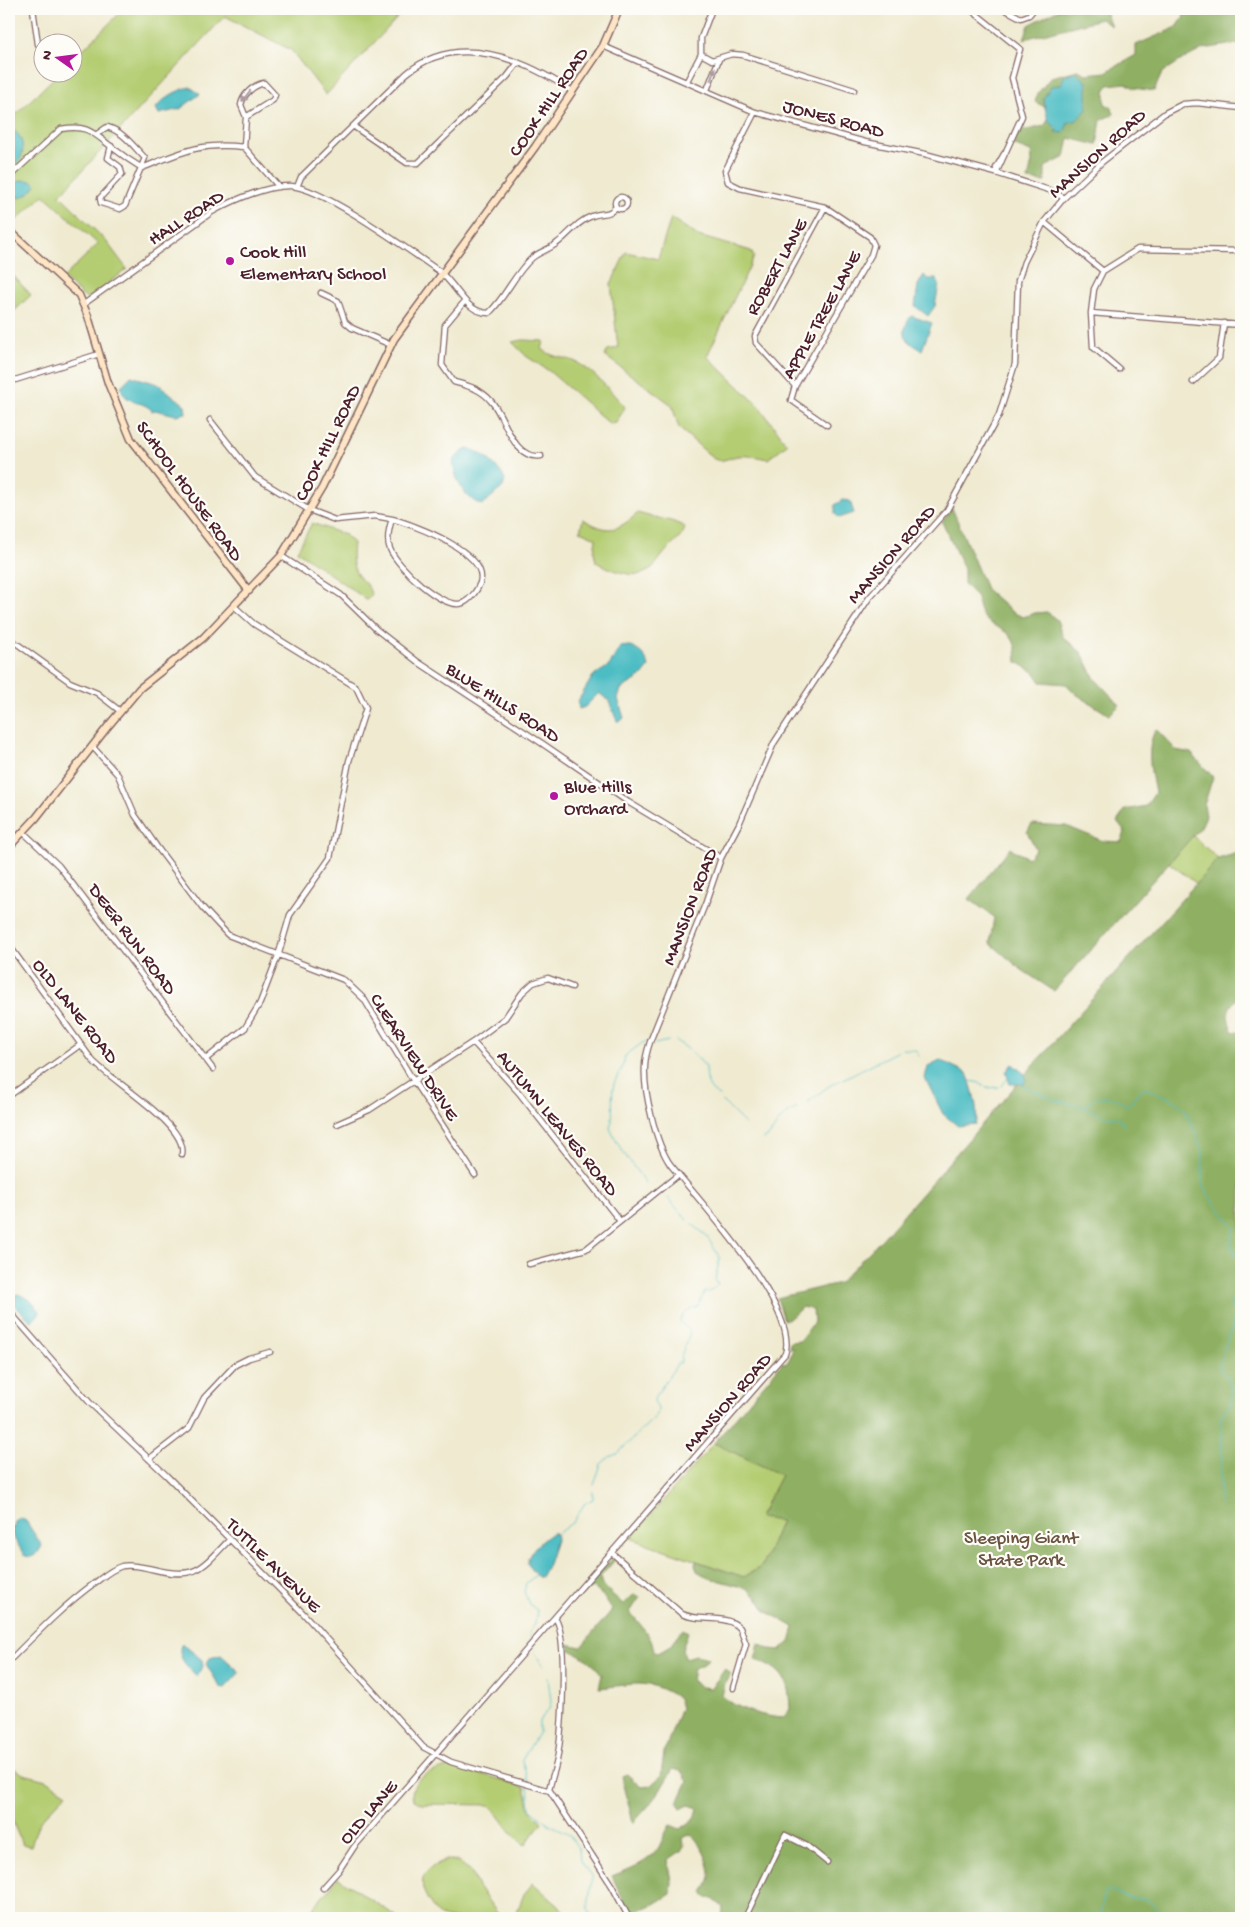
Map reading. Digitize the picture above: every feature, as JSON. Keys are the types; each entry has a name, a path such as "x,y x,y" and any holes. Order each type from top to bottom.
{"street":[{"path":"33,9 36,32"},
{"name":"COOK HILL ROAD","path":"9,847 146,683 195,645 249,591 280,556 310,510 390,345 524,162 603,46 619,9"},
{"path":"687,81 701,54 701,38 712,9"},
{"path":"970,9 1020,49 1012,78 1022,116 1002,155 996,172"},
{"path":"1004,9 1021,18 1029,15 1034,9"},
{"name":"JONES ROAD","path":"603,46 755,112 865,142 926,154 996,172 1052,191 1064,198"},
{"path":"297,187 301,177 406,74 432,58 446,53 467,51 490,54 554,80 572,91"},
{"path":"701,54 712,60 732,54 743,55 854,90"},
{"path":"707,90 719,59"},
{"path":"353,126 408,163 418,163 508,77 517,64"},
{"path":"244,147 246,117 240,105 242,100 256,85 264,83 275,95 273,100 246,117"},
{"name":"MANSION ROAD","path":"436,1755 487,1694 556,1619 780,1364 787,1349 784,1328 763,1282 666,1159 658,1142 646,1085 646,1059 721,858 739,824 762,767 780,732 869,598 947,510 997,420 1007,395 1015,364 1019,276 1044,222 1064,198 1131,138 1172,108 1197,103 1241,108"},
{"name":"APPLE TREE LANE","path":"755,112 725,170 728,182 740,188 825,207 870,237 874,245 871,255 795,386 791,400 827,425"},
{"path":"97,134 107,127 112,128 130,142 145,158 142,168 135,178 125,206 120,210 101,203 100,198 122,174 120,166 108,158 111,146"},
{"path":"9,177 60,129 86,128 97,134 142,168"},
{"path":"142,168 197,147 223,145 244,147 279,187"},
{"name":"HALL ROAD","path":"84,304 212,212 234,201 279,187 297,187 326,197 442,273 466,301 481,313 489,313 531,259 563,239 580,222 594,215 606,214 616,207"},
{"name":"ROBERT LANE","path":"795,386 756,343 755,336 825,207"},
{"path":"1044,222 1103,271"},
{"name":"SCHOOL HOUSE ROAD","path":"9,230 69,285 84,304 120,415 131,439 249,591"},
{"path":"1119,369 1093,347 1091,313 1094,289 1103,271 1138,249 1241,251"},
{"path":"321,293 338,302 345,322 352,328 390,345"},
{"path":"466,301 445,325 442,364 454,382 475,387 492,401 508,433 520,448 535,457 541,456"},
{"path":"1091,313 1241,325"},
{"path":"1193,382 1218,358 1224,323"},
{"path":"12,381 99,354"},
{"path":"210,420 255,476 310,510 336,520 375,516 392,519 457,546 476,562 480,568 482,577 471,598 463,603 446,602 429,592 413,578 393,555 389,546 392,519"},
{"name":"BLUE HILLS ROAD","path":"280,556 341,595 377,630 418,662 628,802 721,858"},
{"path":"206,1059 245,1028 260,1003 279,953 290,915 330,858 349,761 366,708 356,687 254,624 234,606"},
{"path":"9,638 70,682 97,693 120,712"},
{"name":"CLEARVIEW DRIVE","path":"92,746 118,775 135,815 202,907 228,934 344,980 364,999 413,1080 475,1175"},
{"name":"DEER RUN ROAD","path":"23,832 59,866 214,1069"},
{"name":"OLD LANE ROAD","path":"9,945 80,1044 106,1074 172,1127 182,1140 182,1154"},
{"path":"337,1124 369,1110 473,1042 505,1018 522,993 533,983 548,978 572,987"},
{"name":"AUTUMN LEAVES ROAD","path":"473,1042 520,1094 620,1221"},
{"path":"9,1096 80,1044"},
{"path":"529,1264 586,1248 678,1175"},
{"name":"TUTTLE AVENUE","path":"9,1311 90,1403 149,1459 303,1613 420,1745 436,1755 549,1790"},
{"path":"149,1459 189,1428 204,1398 235,1365 249,1358 270,1352"},
{"path":"9,1661 68,1602 112,1571 123,1566 135,1565 179,1575 192,1573 205,1565 230,1540"},
{"path":"612,1553 682,1614 695,1619 725,1620 740,1628 746,1644 733,1688"},
{"path":"556,1619 562,1648 563,1672 558,1759 549,1790 612,1886 629,1918"},
{"name":"OLD LANE","path":"323,1888 354,1848 436,1755"},
{"path":"745,1918 784,1835 807,1846 827,1862"}],"green space":[{"path":"124,9 378,9 398,17 326,95 291,50 225,16 60,195 106,241 127,269 89,298 84,297 63,278 98,244 44,195 9,227 9,121 50,82 82,82 82,50"},
{"path":"1059,9 1104,9 1111,26 1101,19 1024,39 1029,25"},
{"path":"1182,9 1241,9 1241,43 1203,49 1180,61 1162,73 1154,91 1134,88 1126,83 1108,85 1105,93 1105,104 1111,107 1114,114 1101,120 1097,145 1069,138 1065,157 1045,167 1045,182 1028,180 1032,162 1031,152 1013,145 1021,128 1027,130 1044,126 1049,119 1045,107 1035,102 1038,93 1051,77 1078,70 1086,74 1106,72 1136,55 1136,45 1177,27 1184,17"},
{"path":"671,218 698,236 751,251 754,257 707,356 759,406 787,444 768,459 742,456 723,460 714,459 679,428 672,405 605,356 608,350 618,348 611,284 626,252 658,259"},
{"path":"9,271 31,295 9,316"},
{"path":"523,340 544,341 542,349 578,363 598,378 625,407 616,423 610,424 549,371 526,356 512,342"},
{"path":"952,508 986,589 1012,612 1023,617 1047,612 1057,620 1063,637 1082,653 1095,679 1120,705 1109,715 1076,694 1066,684 1041,682 1034,672 1017,662 1016,647 1011,638 982,616 977,597 964,584 964,569 942,522"},
{"path":"638,513 674,522 685,527 683,534 653,567 645,573 624,573 596,562 594,552 596,538 580,531 583,519 599,527 612,529 624,524"},
{"path":"312,523 345,535 353,543 353,565 370,591 371,595 367,600 297,551"},
{"path":"1156,729 1176,750 1191,753 1213,777 1204,805 1206,816 1201,827 1054,991 1022,970 990,943 994,917 969,899 1010,848 1028,858 1036,849 1027,832 1032,824 1066,826 1103,841 1121,842 1125,832 1117,822 1125,810 1146,806 1155,793 1150,752"},
{"path":"1192,835 1218,859 1197,884 1168,862"},
{"name":"Sleeping Giant State Park","path":"1241,852 1241,996 1232,1004 1228,1015 1232,1031 1241,1033 1241,1918 722,1918 723,1907 713,1899 705,1896 703,1892 709,1881 710,1869 702,1849 691,1834 683,1838 684,1846 681,1851 668,1860 672,1882 671,1894 655,1904 629,1913 612,1876 638,1865 650,1857 659,1847 670,1825 680,1829 695,1819 698,1808 689,1805 681,1809 678,1802 688,1781 681,1771 673,1769 654,1800 633,1823 622,1776 627,1774 641,1787 650,1786 661,1776 664,1752 681,1708 678,1698 657,1687 631,1684 599,1688 602,1675 588,1660 570,1650 567,1644 581,1647 612,1610 603,1596 593,1587 579,1596 612,1559 615,1560 600,1577 602,1585 623,1604 635,1594 640,1597 630,1612 648,1635 654,1651 658,1653 669,1647 683,1629 688,1632 682,1650 686,1658 696,1655 708,1658 705,1663 694,1668 692,1681 701,1687 711,1688 725,1669 731,1674 725,1683 722,1696 735,1705 751,1712 783,1718 790,1709 788,1691 783,1677 773,1668 755,1660 759,1644 769,1649 781,1650 790,1642 794,1627 766,1611 757,1597 746,1588 709,1578 697,1571 695,1565 696,1561 744,1577 762,1566 781,1521 759,1518 781,1475 714,1443 783,1362 786,1364 793,1348 789,1348 790,1342 800,1341 814,1322 813,1310 802,1307 789,1319 784,1320 777,1298 839,1283 883,1238 1051,1045 1218,859"},
{"path":"714,1443 781,1475 759,1517 781,1521 762,1566 744,1577 630,1538"},
{"path":"9,1765 23,1774 47,1780 67,1793 39,1822 31,1846 22,1844 9,1813"},
{"path":"448,1767 482,1774 525,1787 530,1810 542,1822 525,1845 515,1836 490,1805 421,1804 413,1800 412,1793 417,1781 428,1774"},
{"path":"446,1860 456,1861 470,1870 478,1887 501,1918 453,1919 443,1917 437,1913 425,1895 422,1882 432,1867"},
{"path":"338,1878 399,1918 305,1918"},
{"path":"533,1883 572,1918 515,1917 524,1894"}],"water":[{"path":"1075,72 1087,82 1087,109 1077,120 1068,123 1064,133 1055,132 1057,129 1048,120 1043,99 1051,86 1061,85 1064,76"},
{"path":"190,87 200,94 180,109 159,114 156,108 163,101 175,93"},
{"path":"9,129 18,134 22,143 21,158 18,162 9,163"},
{"path":"21,180 33,181 36,185 28,194 18,198 12,193 11,186"},
{"path":"924,275 928,279 936,279 939,284 935,306 928,316 915,306 918,285"},
{"path":"911,316 932,323 922,350 911,343 906,336 905,328"},
{"path":"131,376 158,384 185,405 186,413 176,415 152,411 144,405 130,400 126,397 121,386"},
{"path":"467,448 478,452 489,460 505,480 503,487 482,505 465,493 455,474 453,460"},
{"path":"842,500 850,501 854,513 839,518 835,514 835,505"},
{"path":"629,646 642,654 649,667 641,677 621,689 618,699 624,718 621,721 617,721 609,701 599,693 585,707 579,709 578,701 593,676 609,666 620,647"},
{"path":"940,1060 967,1073 976,1106 975,1124 958,1126 943,1114 925,1078 928,1066"},
{"path":"1012,1064 1025,1074 1026,1080 1024,1084 1010,1084 1006,1072"},
{"path":"18,1294 29,1299 40,1311 39,1315 31,1321 13,1304 12,1296"},
{"path":"20,1518 26,1521 42,1546 37,1554 31,1557 25,1556 9,1530 9,1527 14,1528 15,1522"},
{"path":"552,1533 555,1533 557,1537 548,1564 541,1577 538,1577 527,1563 528,1558 536,1546"},
{"path":"181,1645 184,1645 202,1660 203,1666 197,1676 182,1658 180,1654"},
{"path":"221,1655 240,1672 225,1688 220,1687 206,1664 210,1658"}],"waterway":[{"path":"655,1044 668,1041"},
{"path":"676,1041 690,1050 706,1067 707,1080 710,1087 720,1096"},
{"path":"645,1183 622,1150 610,1128 614,1083 621,1070 625,1056 642,1043 647,1042"},
{"path":"902,1049 915,1050 919,1056"},
{"path":"808,1102 829,1086 898,1051"},
{"path":"1002,1086 1008,1078"},
{"path":"970,1081 981,1083 987,1088 999,1087"},
{"path":"1022,1085 1054,1100 1085,1107 1103,1116 1116,1117 1121,1120 1124,1126"},
{"path":"1085,1107 1094,1100 1105,1097 1116,1099 1126,1105 1130,1104 1138,1092 1146,1088 1173,1100 1185,1109 1203,1151 1202,1180 1208,1195 1235,1228 1230,1243 1241,1265"},
{"path":"723,1102 745,1124"},
{"path":"763,1139 768,1137 783,1117 797,1108"},
{"path":"668,1198 687,1220"},
{"path":"594,1485 601,1464 609,1457 617,1454 657,1415 658,1409 654,1401 655,1397 678,1363 681,1363 689,1335 690,1331 680,1322 681,1319 688,1310 697,1307 705,1292 710,1292 718,1284 715,1279 720,1258 706,1235 692,1224"},
{"path":"1220,1504 1222,1432 1220,1419 1232,1402 1229,1379 1220,1370 1220,1361 1234,1323 1231,1302 1241,1288"},
{"path":"557,1534 573,1522 585,1503 593,1499 593,1492"},
{"path":"528,1644 531,1637 529,1633 535,1624 537,1610 529,1604 524,1592 526,1583 536,1575"},
{"path":"534,1651 543,1666"},
{"path":"528,1781 522,1760 539,1732 539,1721 549,1709 551,1701 548,1678"},
{"path":"528,1786 530,1808 549,1824 568,1833 579,1849 580,1861 592,1877 588,1908 592,1918"},
{"path":"1096,1918 1100,1913 1106,1892 1110,1891 1129,1898 1146,1899 1154,1905 1163,1918"},
{"path":"1082,1918 1092,1918"}],"place":[{"name":"Cook Hill Elementary School","path":"230,261"},
{"name":"Blue Hills Orchard","path":"554,796"}]}
